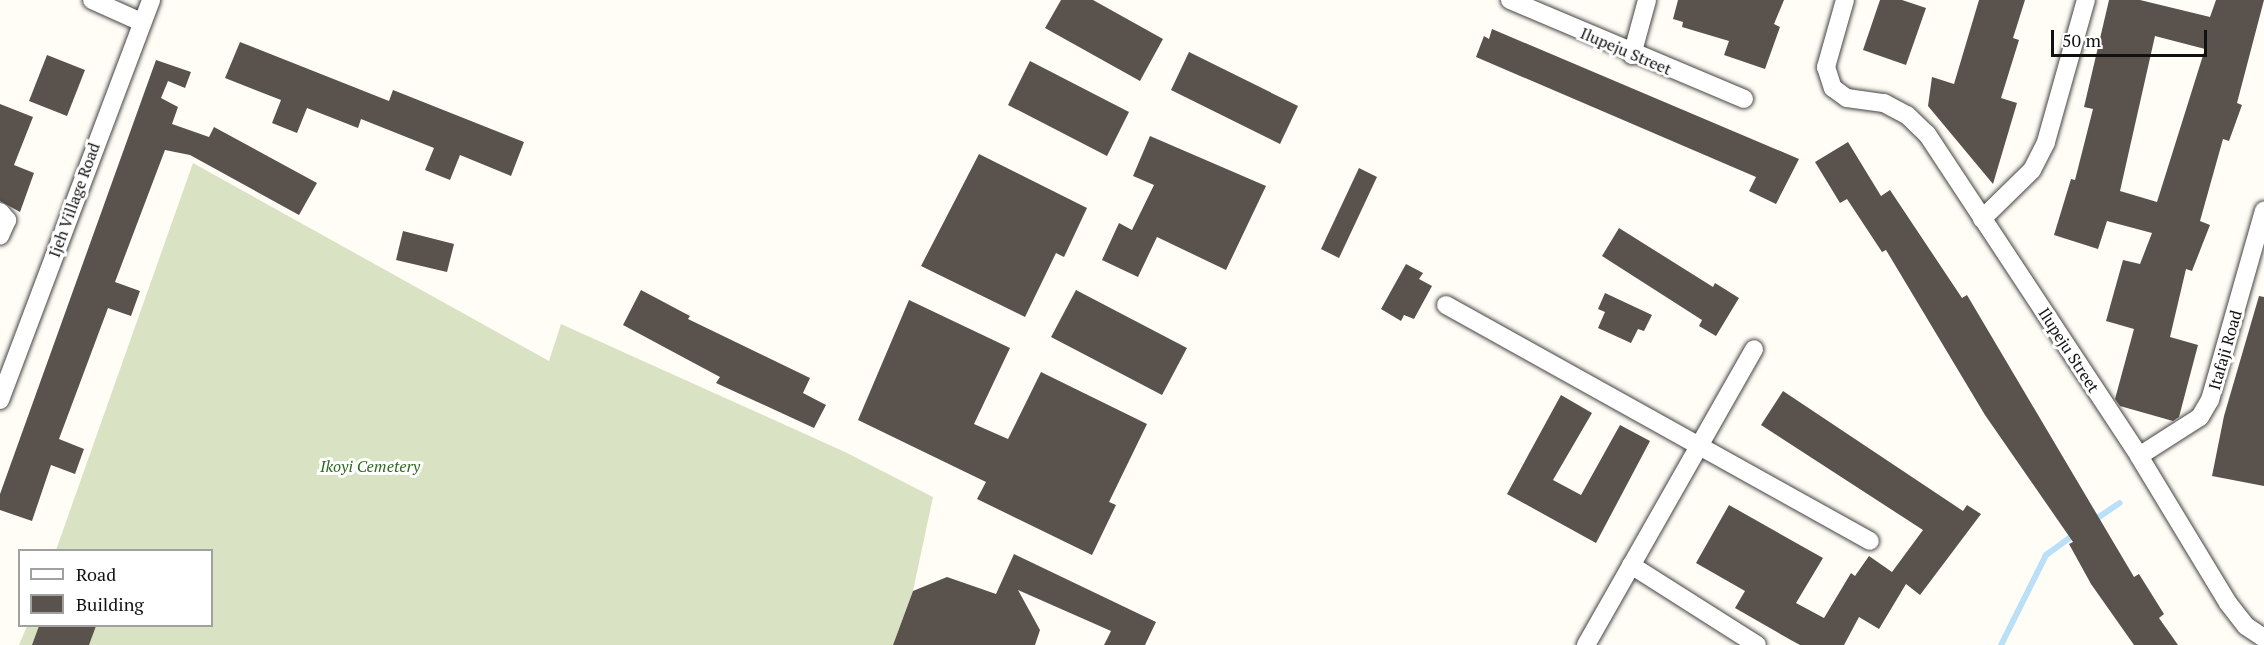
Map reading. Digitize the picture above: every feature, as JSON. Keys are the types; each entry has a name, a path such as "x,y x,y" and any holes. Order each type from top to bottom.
{"street":[{"path":"92,0 141,22"},
{"name":"Ijeh Village Road","path":"0,400 151,0"},
{"name":"Ilupeju Street","path":"1510,0 1632,55 1744,99"},
{"path":"1632,55 1647,0"},
{"name":"Ilupeju Street","path":"1845,0 1826,67 1833,88 1847,98 1884,103 1907,115 1927,134 2139,456 2228,603 2246,626 2264,638"},
{"path":"1982,219 2032,170 2046,142 2086,0"},
{"path":"0,212 6,220 0,236"},
{"name":"Itafaji Road","path":"2139,456 2200,417 2210,400 2264,212"},
{"path":"1446,305 1699,442 1870,541"},
{"path":"1586,645 1699,442 1754,349"},
{"path":"1631,565 1757,645"}],"green space":[{"name":"Ikoyi Cemetery","path":"193,163 549,361 561,324 845,452 933,497 913,591 893,645 19,645 27,627 213,627 213,549 56,549"}],"building":[{"path":"1061,0 1093,0 1163,39 1140,81 1045,28"},
{"path":"1678,0 1784,0 1774,24 1780,27 1765,69 1724,55 1729,41 1682,27 1683,22 1673,19"},
{"path":"1880,0 1902,0 1926,8 1906,65 1863,50"},
{"path":"1979,0 2025,0 2013,38 2019,40 2001,98 2017,103 1993,184 1928,106 1932,77 1954,84"},
{"path":"2109,0 2140,0 2210,17 2216,0 2264,0 2237,103 2242,105 2229,141 2223,139 2200,221 2210,225 2192,271 2186,269 2170,337 2198,345 2179,417 2173,421 2120,406 2115,399 2134,329 2106,321 2123,260 2140,264 2152,233 2107,221 2098,249 2054,235 2071,179 2075,180 2093,109 2084,107","holes":["2155,36 2205,49 2157,202 2120,191"]},
{"path":"1492,29 1799,159 1776,204 1749,191 1756,177 1476,57 1484,36 1489,39"},
{"path":"240,42 389,101 393,90 524,142 511,176 460,155 450,180 425,170 434,148 361,119 358,128 307,108 297,133 272,123 281,100 225,78"},
{"path":"1189,52 1298,106 1280,144 1171,90"},
{"path":"47,55 85,70 67,116 29,101"},
{"path":"156,60 191,72 185,88 168,81 161,98 178,107 172,124 209,137 214,127 317,183 299,215 190,155 165,150 115,282 140,291 131,316 108,308 59,439 84,449 75,474 51,465 32,521 0,510 0,494"},
{"path":"1030,61 1129,112 1107,156 1008,105"},
{"path":"0,104 33,117 14,165 34,173 20,212 0,201"},
{"path":"1150,136 1266,186 1226,270 1157,237 1138,277 1102,260 1119,223 1132,230 1154,185 1133,176"},
{"path":"1848,142 1881,196 1890,190 1962,298 1967,295 2134,577 2139,574 2164,614 2159,618 2178,645 2134,645 2091,584 2069,544 2073,542 1985,415 1886,250 1882,252 1847,199 1840,203 1815,162"},
{"path":"979,154 1087,208 1064,257 1056,253 1025,317 921,266"},
{"path":"1359,168 1377,177 1339,258 1321,249"},
{"path":"1619,228 1713,287 1715,283 1739,298 1716,336 1699,326 1702,320 1602,256"},
{"path":"403,231 454,244 447,272 396,260"},
{"path":"1406,264 1423,273 1419,279 1432,286 1414,319 1404,315 1401,321 1381,309"},
{"path":"641,290 690,316 688,319 810,378 803,393 826,405 814,428 716,383 720,377 623,325"},
{"path":"1076,290 1187,348 1162,395 1051,337"},
{"path":"1605,293 1652,315 1644,331 1638,329 1631,343 1598,328 1605,312 1598,309"},
{"path":"2259,296 2264,297 2264,486 2212,476 2224,416"},
{"path":"909,300 1010,348 974,424 1008,439 1041,372 1147,424 1109,502 1116,505 1092,555 977,499 986,482 858,420"},
{"path":"1783,391 1963,511 1967,505 1981,514 1920,595 1906,584 1879,629 1859,617 1844,645 1800,645 1789,639 1735,608 1745,591 1696,563 1729,505 1823,558 1796,603 1824,618 1851,573 1855,576 1869,556 1892,572 1923,530 1761,425"},
{"path":"1561,395 1592,413 1553,480 1581,495 1620,425 1650,441 1596,543 1507,494"},
{"path":"1014,554 1156,622 1145,645 1104,645 1111,631 1018,590 1040,630 1035,645 893,645 913,591 947,577 996,594"},
{"path":"39,627 96,627 89,645 32,645"}],"waterway":[{"path":"2093,521 2120,503"},
{"path":"2001,645 2046,555 2075,534"}]}
